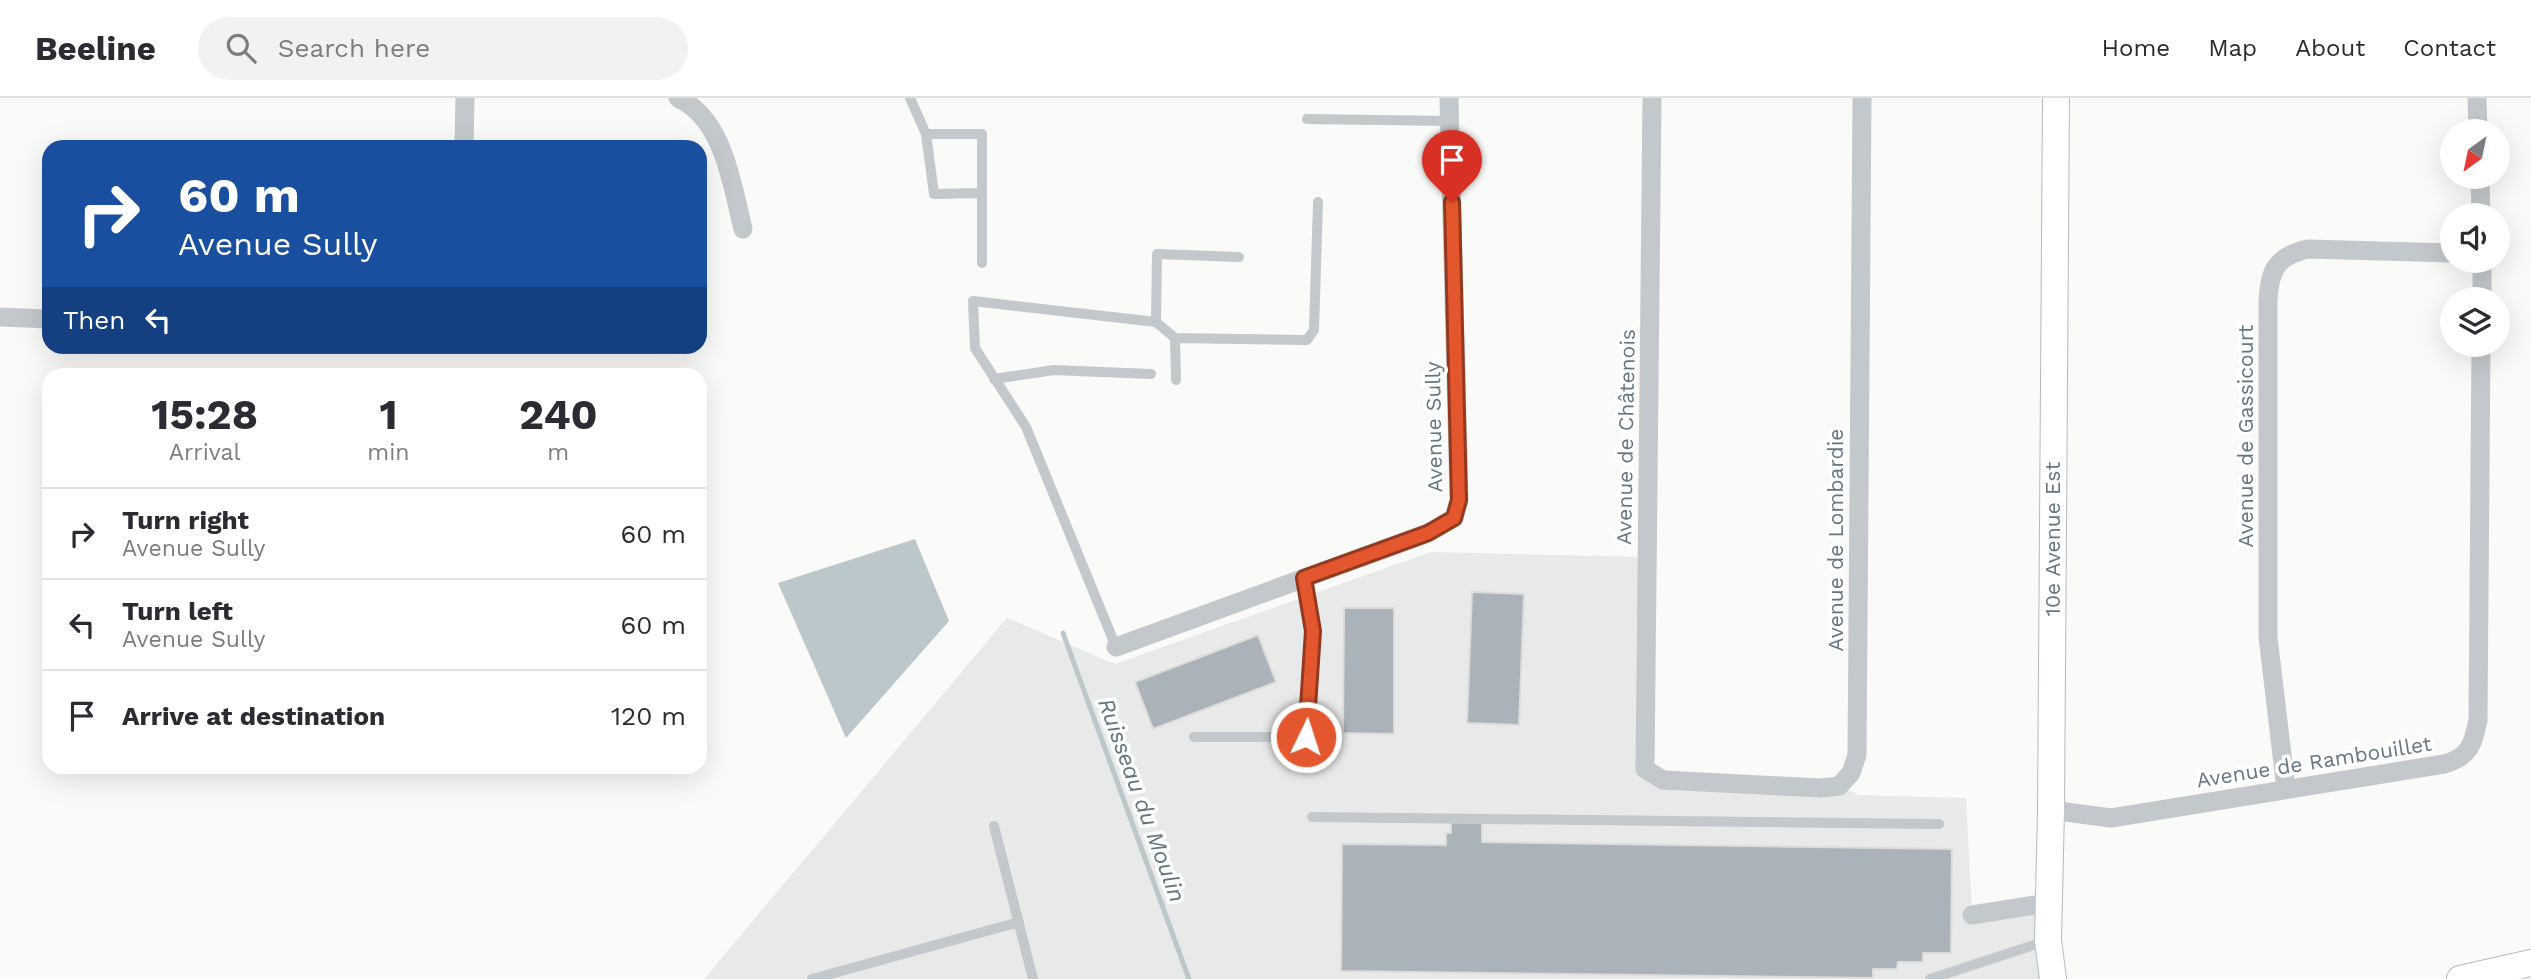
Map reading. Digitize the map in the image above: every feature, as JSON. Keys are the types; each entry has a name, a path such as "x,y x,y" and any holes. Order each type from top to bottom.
{"street":[{"path":"464,140 465,98"},
{"path":"678,98 692,104 709,125 726,162 743,229"},
{"name":"Avenue Sully","path":"1116,647 1428,533 1454,518 1459,500 1450,98"},
{"name":"Avenue de Châtenois","path":"1651,773 1645,769 1652,98"},
{"name":"Avenue de Lombardie","path":"1651,773 1663,780 1702,783 1768,787 1839,786 1851,773 1857,755 1862,98"},
{"name":"10e Avenue Est","path":"2053,979 2048,940 2048,904 2056,98"},
{"path":"2477,98 2478,119"},
{"name":"Avenue de Gassicourt","path":"2286,789 2269,637 2269,302 2272,274 2280,261 2290,253 2308,249 2440,253"},
{"path":"0,317 42,319"},
{"name":"Avenue de Rambouillet","path":"2051,810 2111,818 2444,764 2457,761 2468,752 2478,720 2481,357"},
{"path":"1972,915 2048,904"},
{"path":"2460,979 2531,962"}],"lane":[{"path":"910,98 926,134 934,194 981,193"},
{"path":"1307,119 1450,121"},
{"path":"926,134 982,134 982,263"},
{"path":"1116,647 1026,427 975,348 973,301 1156,322 1175,338 1307,340 1314,330 1318,202"},
{"path":"1156,322 1157,254 1239,257"},
{"path":"1175,338 1175,380"},
{"path":"994,379 1054,370 1151,374"},
{"path":"1194,737 1306,737 1313,631 1304,578"},
{"path":"1312,817 1939,824"},
{"path":"994,826 1033,979"},
{"path":"812,979 1019,922"},
{"path":"1930,979 2048,940"}],"shaded area":[{"path":"915,539 949,621 846,738 778,583"},
{"path":"1431,552 1647,557 1645,769 1839,786 1859,795 1966,798 1972,914 2048,903 2053,979 704,979 1007,618 1115,664"}],"building":[{"path":"1472,592 1524,594 1519,725 1467,723"},
{"path":"1344,608 1394,608 1394,734 1343,733"},
{"path":"1258,635 1276,682 1153,729 1135,682"},
{"path":"1451,822 1482,823 1482,842 1952,849 1951,953 1923,953 1923,962 1898,962 1897,969 1873,969 1873,978 1341,971 1342,844 1446,845 1446,833 1451,833"}],"waterway":[{"name":"Ruisseau du Moulin","path":"1063,633 1189,979"}],"route":[{"path":"1306,737 1313,631 1304,578 1428,533 1454,518 1459,500 1452,202"}]}
